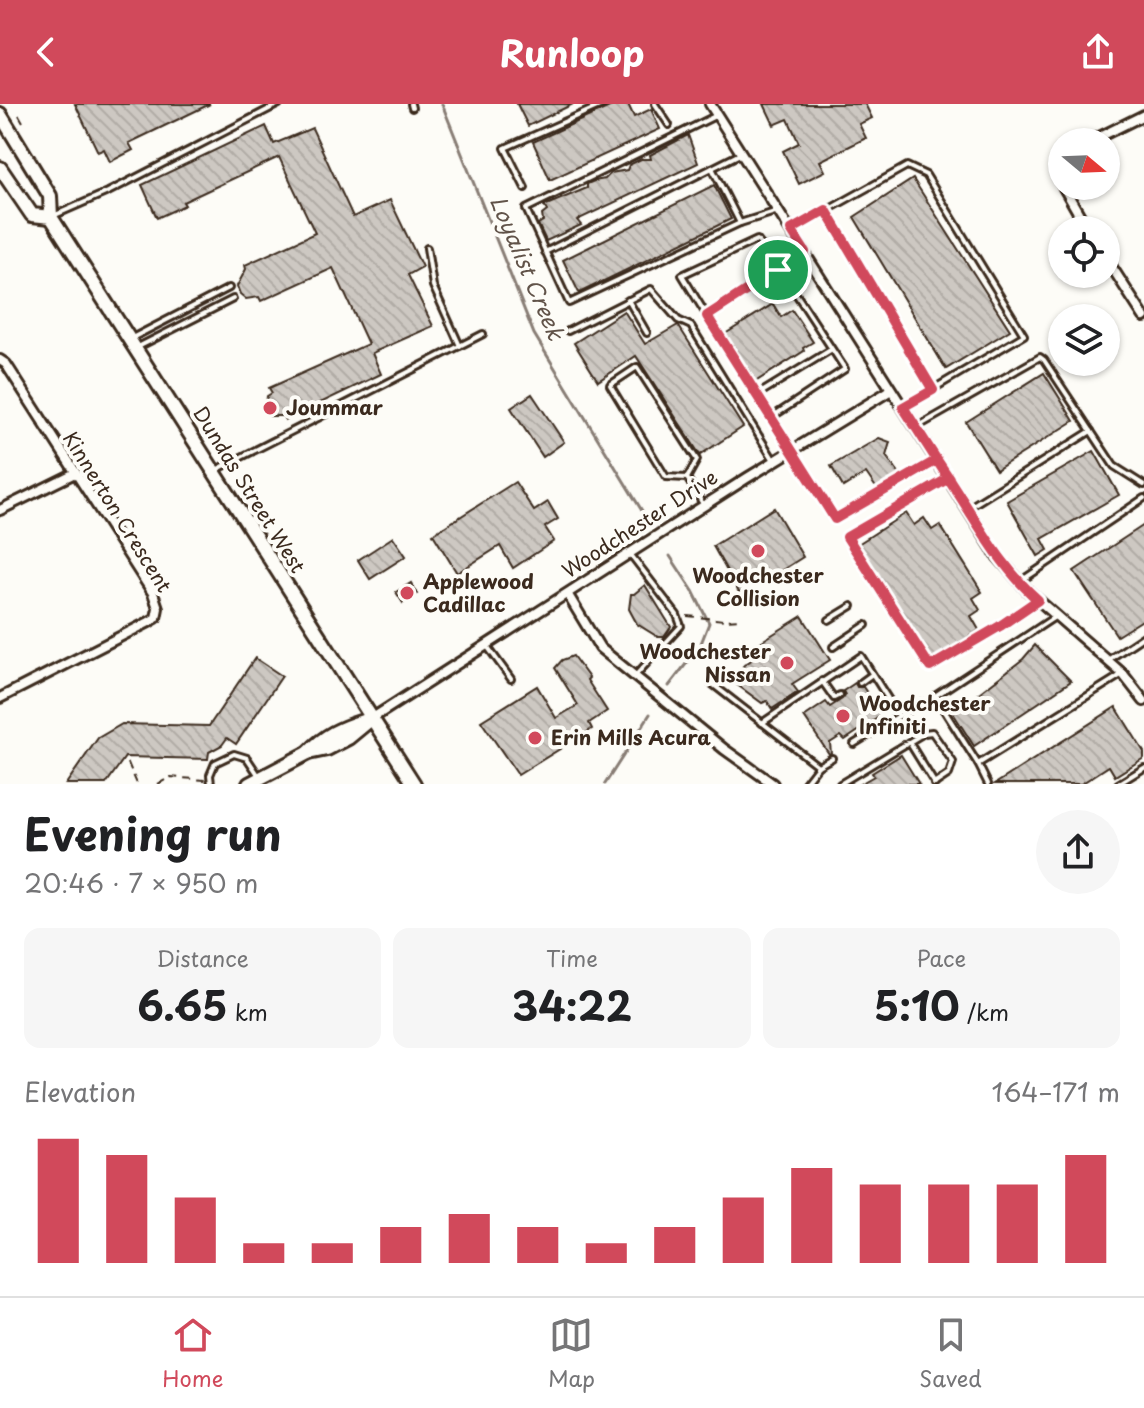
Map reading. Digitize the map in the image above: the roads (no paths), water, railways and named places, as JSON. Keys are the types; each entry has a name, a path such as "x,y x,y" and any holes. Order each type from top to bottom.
{"main road":[{"name":"Dundas Street West","path":"0,114 50,196 51,217 414,784"},
{"name":"Dundas Street West","path":"0,168 32,215 51,217"},
{"name":"Woodchester Drive","path":"254,781 308,753 327,749 348,738 371,719"}],"street":[{"path":"710,104 997,556 1019,583 1123,674 1144,701"},
{"path":"1118,128 1144,115"},
{"path":"1120,280 1144,317"},
{"name":"Kinnerton Crescent","path":"0,360 6,364 153,593 158,608 156,618 0,698"},
{"name":"Woodchester Drive","path":"371,719 891,390"},
{"path":"0,510 75,473"},
{"path":"568,595 600,648 773,784"},
{"path":"758,774 763,784"}],"lane":[{"path":"51,217 108,192 279,104"},
{"path":"525,188 505,148 604,104"},
{"path":"655,104 669,125"},
{"path":"717,115 526,209 569,303 740,223 779,211"},
{"path":"545,252 742,153"},
{"path":"791,230 907,166 926,175 1024,335 903,407"},
{"path":"712,168 740,223"},
{"path":"826,210 933,390"},
{"path":"772,417 845,369 757,240 682,275 835,519 937,460"},
{"path":"427,248 433,286 460,346"},
{"path":"707,316 805,252"},
{"path":"133,344 229,288"},
{"path":"568,331 651,289 678,320 691,326 775,462"},
{"path":"133,344 233,299"},
{"path":"628,300 647,333"},
{"path":"214,471 483,334"},
{"path":"757,395 832,349"},
{"path":"916,428 1040,357 1114,466 1144,485"},
{"path":"637,367 697,460 687,478 666,477 610,385 637,367"},
{"path":"968,508 1091,431"},
{"path":"687,478 705,506"},
{"path":"949,478 847,537 930,667 1038,600"},
{"path":"1019,583 1144,498"},
{"path":"629,553 677,615 681,626 634,677"},
{"path":"829,620 852,606"},
{"path":"988,784 935,696 1056,616"},
{"path":"833,647 866,625"},
{"path":"1108,660 1144,636"},
{"path":"487,646 511,679"},
{"path":"762,723 861,656 899,716"},
{"path":"860,683 872,674"},
{"path":"978,764 1123,674"},
{"path":"822,681 834,698 840,695"},
{"path":"711,683 818,766"},
{"path":"854,744 922,702"},
{"path":"840,784 909,742 924,733 932,732 953,762 949,774 935,784 909,742"},
{"path":"211,782 215,763 234,754 247,758 254,781"},
{"path":"804,784 818,766 832,758"},
{"path":"1118,784 1144,768"}],"waterway":[{"name":"Loyalist Creek","path":"442,104 534,334 647,519"},
{"name":"Loyalist Creek","path":"669,686 700,646 709,623 670,556"},
{"name":"Loyalist Creek","path":"605,784 650,714"}],"place":[{"name":"Joummar","path":"270,408"},
{"name":"Woodchester Collision","path":"758,551"},
{"name":"Applewood Cadillac","path":"407,593"},
{"name":"Woodchester Nissan","path":"787,663"},
{"name":"Woodchester Infiniti","path":"843,716"},
{"name":"Erin Mills Acura","path":"535,738"}]}
